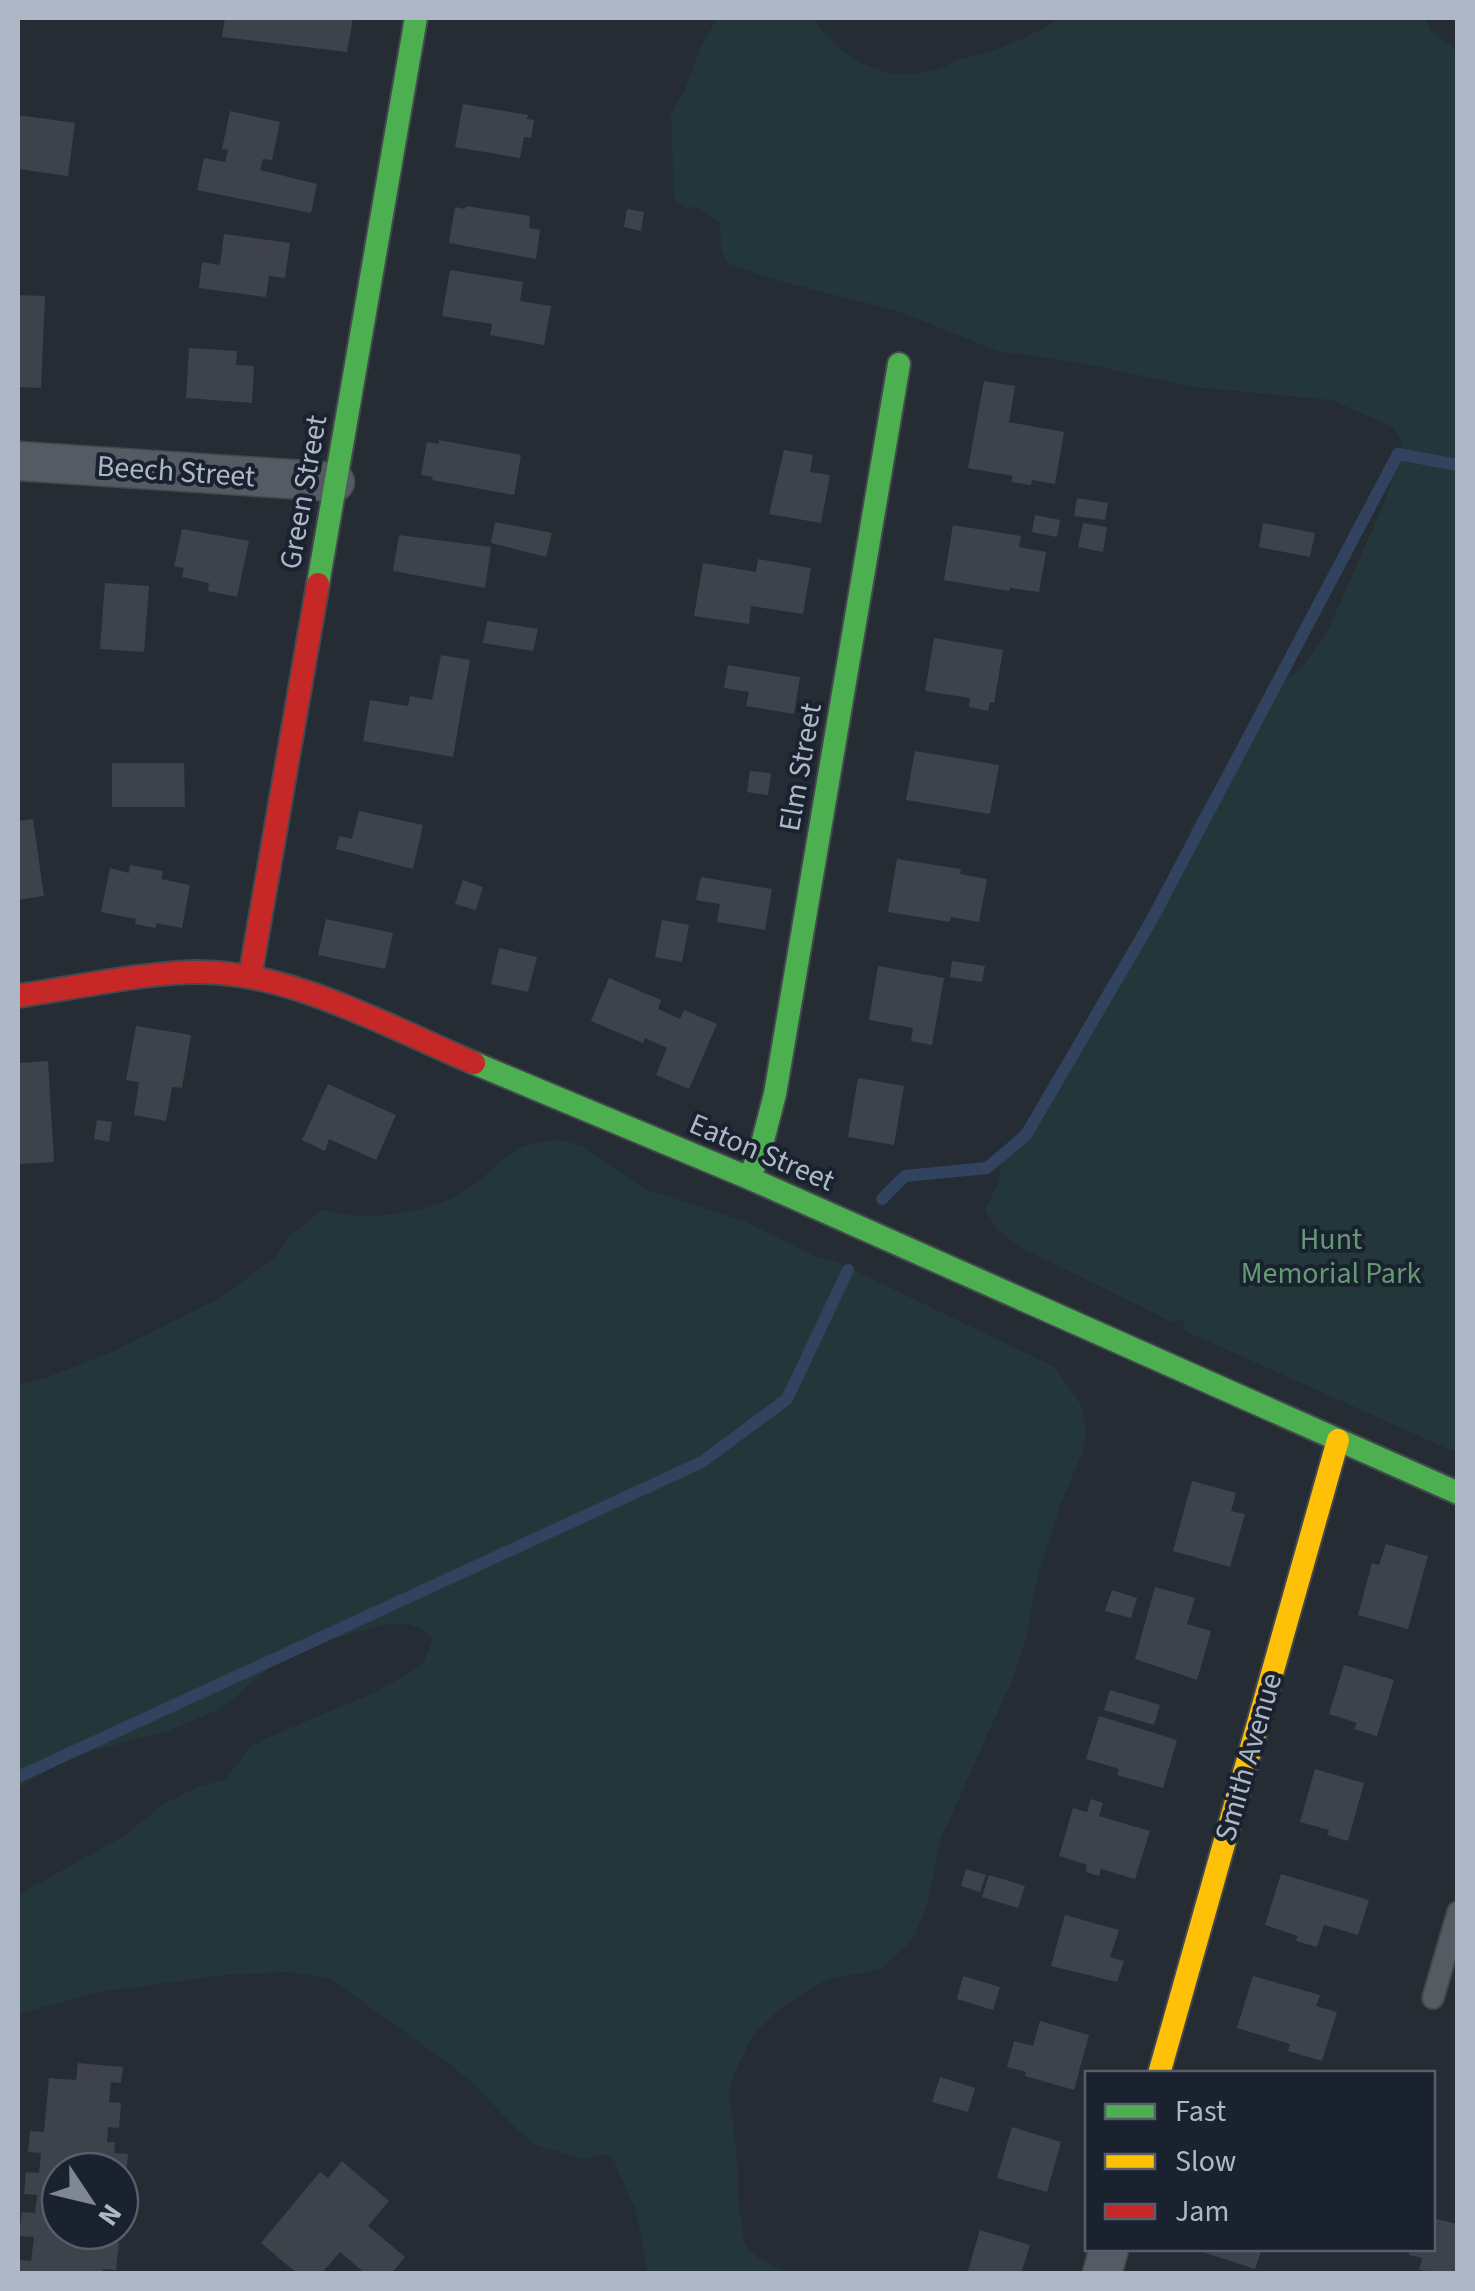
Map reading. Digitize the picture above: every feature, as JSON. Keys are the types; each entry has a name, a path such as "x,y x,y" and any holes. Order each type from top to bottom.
{"street":[{"name":"Green Street","path":"250,977 416,18"},
{"name":"Elm Street","path":"748,1178 760,1152 775,1094 899,364"},
{"name":"Beech Street","path":"18,461 335,482"},
{"name":"Eaton Street","path":"18,996 193,972 250,977 313,995 748,1178 1458,1493"},
{"name":"Smith Avenue","path":"1159,2071 1338,1440"}],"lane":[{"path":"1434,1998 1458,1912"}],"green space":[{"name":"Hunt Memorial Park","path":"718,18 813,18 852,57 867,66 901,74 939,69 1023,38 1060,18 1424,18 1431,31 1457,50 1457,1453 1183,1330 1185,1319 1172,1322 1016,1245 998,1230 985,1210 998,1183 1003,1155 1019,1131 1038,1114 1063,1072 1147,914 1169,883 1193,824 1263,707 1326,635 1386,499 1402,442 1391,426 1331,400 1194,387 1081,363 998,351 898,311 772,279 727,263 721,250 720,222 697,207 685,208 674,199 671,114"},
{"path":"561,1140 582,1146 645,1189 744,1221 1055,1367 1081,1405 1086,1432 1083,1451 1061,1503 1037,1579 1026,1639 1014,1676 941,1838 927,1905 913,1939 882,1969 828,1979 782,2007 753,2035 733,2076 729,2092 745,2245 757,2257 787,2273 648,2273 636,2211 611,2154 583,2159 538,2146 452,2066 331,1979 288,1972 225,1975 99,1992 18,2014 18,1895 124,1836 162,1805 200,1786 225,1780 250,1747 376,1692 423,1664 433,1639 424,1630 408,1624 388,1624 306,1646 279,1659 213,1712 170,1730 68,1758 18,1788 18,1384 42,1379 112,1352 216,1300 275,1258 290,1236 322,1210 360,1216 421,1209 457,1195 520,1148"}],"building":[{"path":"225,18 353,18 347,52 222,37"},
{"path":"463,104 528,115 527,119 534,120 531,138 524,137 520,158 455,147"},
{"path":"230,111 280,122 272,160 263,159 260,170 317,184 311,213 197,190 204,158 225,162 228,150 222,149"},
{"path":"18,115 75,123 68,176 18,169"},
{"path":"455,207 530,216 529,228 540,230 536,259 449,243"},
{"path":"627,209 644,212 641,231 624,227"},
{"path":"224,234 290,243 285,278 269,276 266,297 199,288 202,262 220,265"},
{"path":"450,270 523,282 520,301 551,306 544,345 490,335 492,324 442,316"},
{"path":"18,295 45,296 41,388 18,387"},
{"path":"189,348 237,351 236,365 254,366 252,403 186,398"},
{"path":"984,381 1015,386 1009,422 1064,432 1055,484 1011,482 1013,476 968,468"},
{"path":"439,440 521,455 514,495 421,475 427,442 439,444"},
{"path":"784,450 813,455 810,472 830,475 821,523 769,514"},
{"path":"1077,498 1108,503 1105,520 1074,516"},
{"path":"1035,515 1060,520 1057,537 1032,532"},
{"path":"495,522 552,533 546,557 491,543"},
{"path":"1083,523 1107,527 1103,552 1078,547"},
{"path":"1263,523 1315,533 1310,557 1259,547"},
{"path":"953,525 1021,536 1019,547 1046,552 1039,592 944,580"},
{"path":"182,529 249,541 237,597 208,591 209,583 182,577 184,568 174,566"},
{"path":"399,535 491,547 485,588 393,571"},
{"path":"758,559 811,568 803,614 751,606 749,624 694,616 703,563 756,572"},
{"path":"105,583 149,586 144,652 100,649"},
{"path":"487,621 538,629 533,651 483,643"},
{"path":"934,638 1003,650 994,703 990,702 988,711 969,707 970,698 925,691"},
{"path":"441,655 470,660 453,757 363,741 370,700 408,706 410,696 432,700"},
{"path":"728,665 800,677 794,714 746,706 749,692 724,688"},
{"path":"915,751 999,765 990,814 906,800"},
{"path":"112,763 184,763 185,807 112,807"},
{"path":"750,771 771,773 768,795 747,792"},
{"path":"359,811 423,825 413,869 336,849 339,836 352,839"},
{"path":"33,819 44,896 18,900 18,821"},
{"path":"897,859 961,869 960,874 987,879 979,922 951,917 950,922 888,912"},
{"path":"130,865 163,871 161,879 190,885 182,928 135,924 136,919 101,912 110,868 129,873"},
{"path":"701,877 772,889 765,930 717,922 720,904 696,900"},
{"path":"463,880 483,887 476,910 455,904"},
{"path":"326,919 393,933 385,969 318,955"},
{"path":"662,920 689,925 682,962 655,957"},
{"path":"499,948 537,957 528,992 491,984"},
{"path":"952,961 985,966 982,982 950,977"},
{"path":"878,966 944,978 932,1045 911,1041 913,1028 869,1020"},
{"path":"609,978 661,1000 658,1009 680,1019 684,1010 717,1024 689,1089 656,1075 667,1048 645,1038 643,1043 591,1021"},
{"path":"136,1026 191,1035 182,1088 172,1087 166,1121 134,1115 139,1082 126,1080"},
{"path":"48,1061 54,1162 18,1164 18,1063"},
{"path":"858,1078 904,1086 894,1145 848,1137"},
{"path":"328,1084 396,1115 376,1160 329,1139 325,1151 302,1140"},
{"path":"97,1120 112,1122 109,1142 94,1139"},
{"path":"1192,1481 1236,1493 1231,1511 1245,1514 1230,1567 1173,1551"},
{"path":"1386,1544 1428,1556 1408,1629 1358,1615 1372,1563 1379,1565"},
{"path":"1155,1587 1195,1598 1187,1624 1211,1631 1197,1680 1135,1659"},
{"path":"1112,1590 1137,1598 1131,1618 1105,1611"},
{"path":"1344,1665 1394,1680 1377,1736 1354,1729 1357,1723 1329,1714"},
{"path":"1110,1690 1160,1705 1154,1725 1104,1710"},
{"path":"1099,1716 1177,1740 1163,1788 1117,1775 1119,1769 1086,1759"},
{"path":"1315,1769 1364,1783 1348,1841 1327,1835 1329,1830 1300,1822"},
{"path":"1091,1799 1103,1803 1099,1816 1150,1831 1135,1879 1101,1869 1099,1876 1086,1872 1087,1865 1059,1856 1073,1808 1087,1812"},
{"path":"966,1869 986,1875 980,1892 961,1886"},
{"path":"1281,1874 1369,1900 1358,1935 1324,1925 1317,1947 1265,1925"},
{"path":"989,1875 1025,1886 1018,1908 982,1897"},
{"path":"1065,1915 1119,1930 1110,1957 1124,1961 1117,1982 1051,1966"},
{"path":"963,1976 1000,1987 993,2010 957,1999"},
{"path":"1253,1976 1320,1995 1316,2006 1337,2012 1322,2061 1288,2051 1290,2044 1237,2028"},
{"path":"1040,2021 1089,2035 1074,2090 1007,2067 1014,2041 1033,2046"},
{"path":"78,2063 123,2067 121,2083 111,2082 109,2102 121,2103 119,2128 108,2127 107,2142 115,2142 114,2151 28,2152 30,2131 44,2132 49,2078 76,2080"},
{"path":"940,2077 975,2088 968,2112 932,2102"},
{"path":"1012,2127 1061,2142 1047,2192 997,2178"},
{"path":"342,2161 389,2201 368,2226 405,2257 391,2274 366,2274 340,2252 321,2274 298,2274 261,2243 320,2172 328,2178"},
{"path":"40,2163 40,2251 118,2251 116,2270 103,2269 102,2274 18,2274 18,2260 31,2261 34,2237 19,2236 22,2212 35,2213 37,2195 24,2194 26,2172 39,2173"},
{"path":"1435,2219 1458,2224 1458,2274 1419,2270 1422,2258 1409,2255 1410,2251 1435,2251"},
{"path":"980,2230 1030,2245 1021,2274 967,2274"},
{"path":"1199,2251 1261,2251 1255,2269"}],"waterway":[{"path":"882,1199 905,1176 987,1168 1026,1135 1150,923 1398,454 1458,465"},
{"path":"18,1777 702,1462 787,1399 848,1270"}],"traffic: fast":[{"path":"318,584 416,18"},
{"path":"749,1178 775,1094 899,364"},
{"path":"474,1063 749,1178 1458,1493"}],"traffic: slow":[{"path":"1160,2071 1338,1440"}],"traffic: jam":[{"path":"250,977 318,584"},
{"path":"18,996 149,975 228,974 264,980 336,1003 474,1063"}]}
